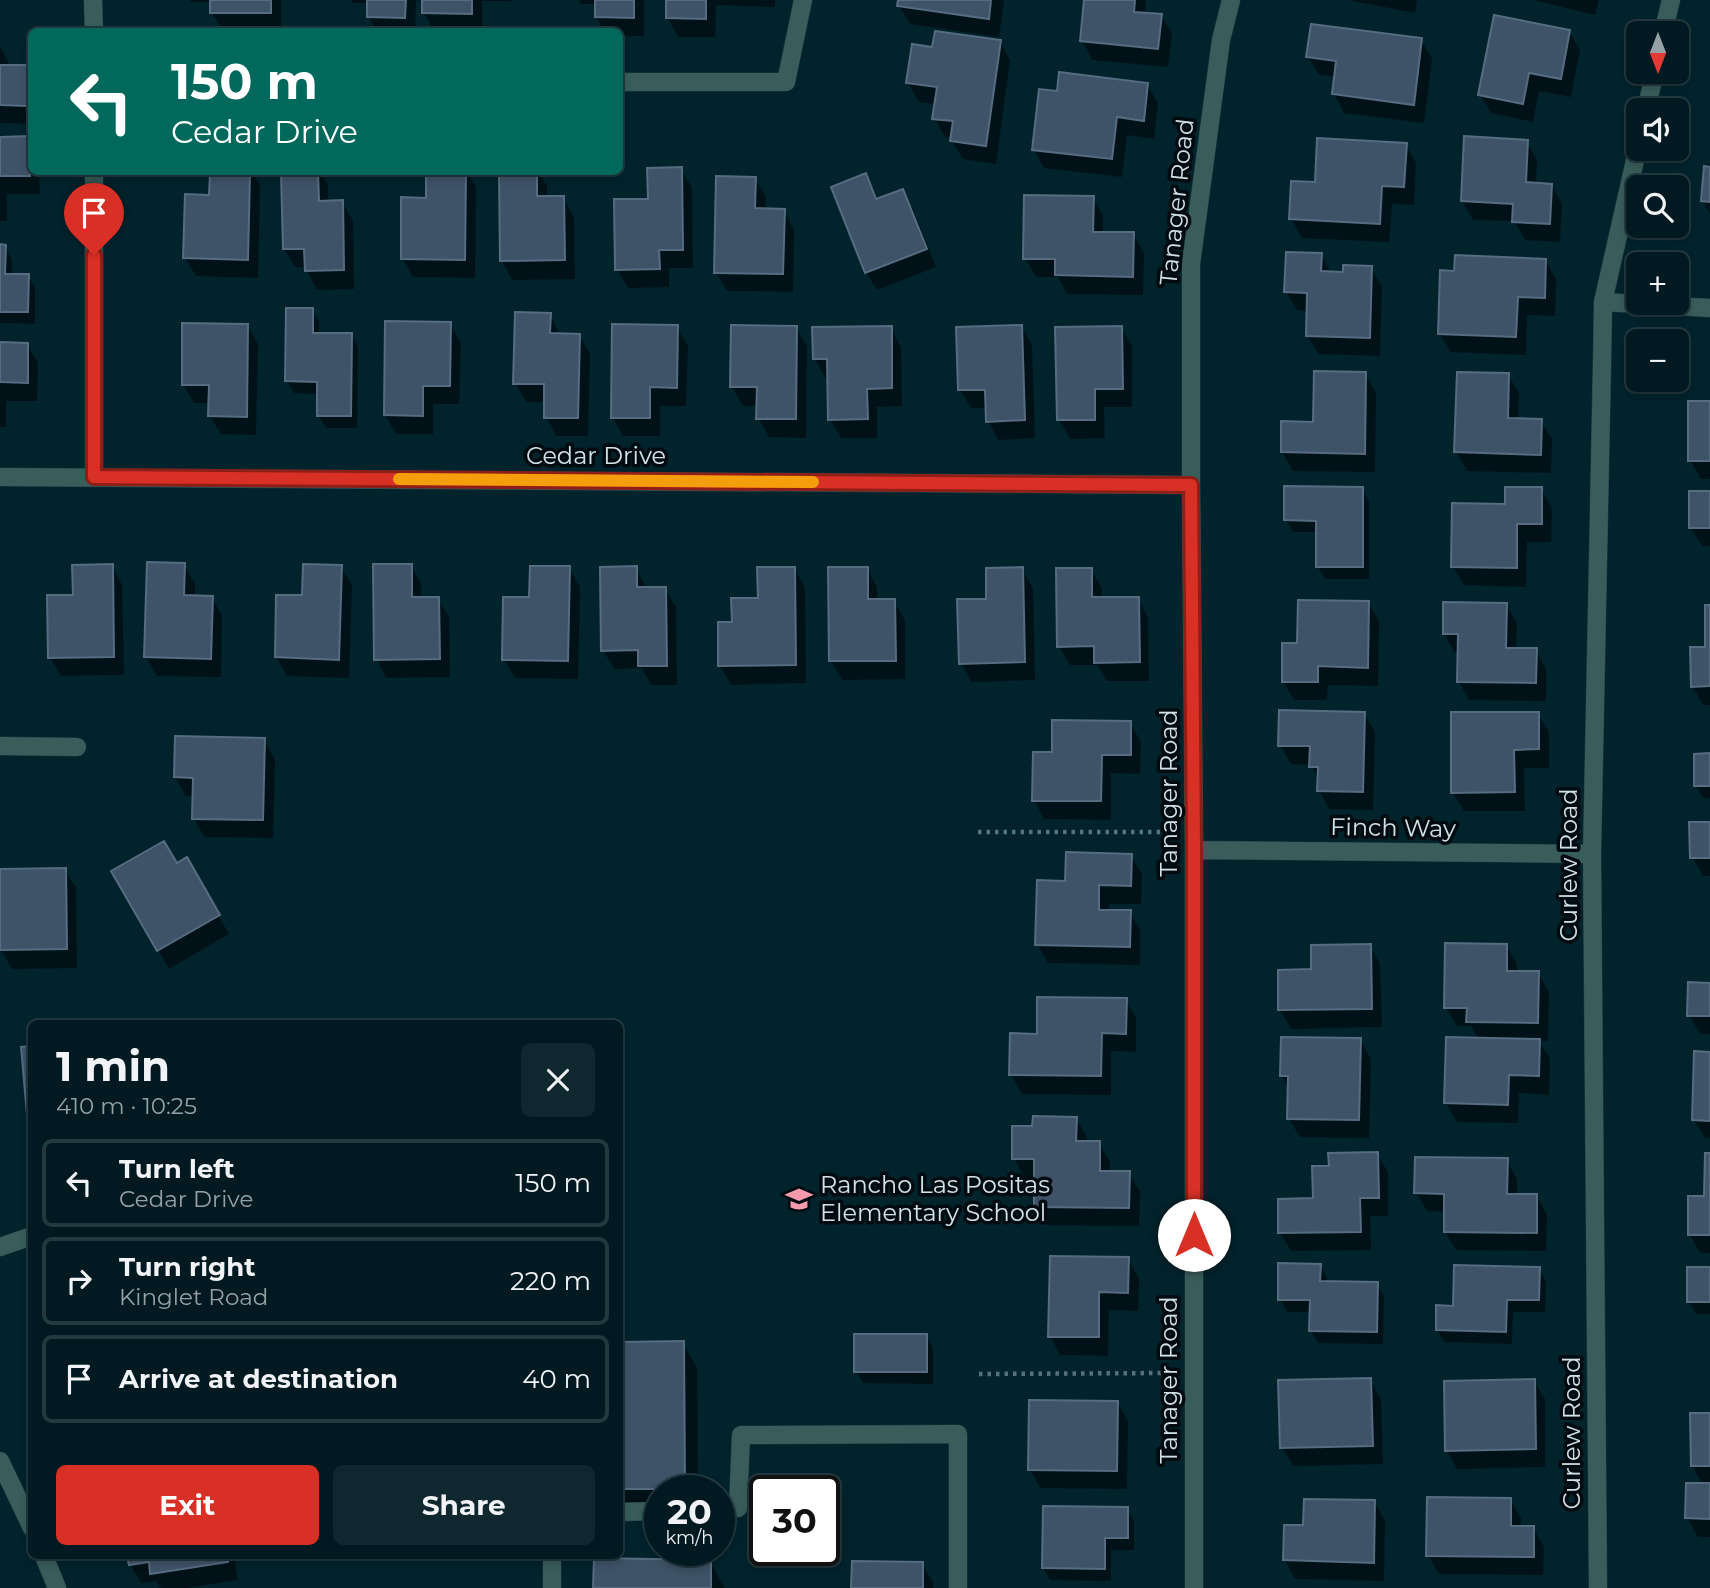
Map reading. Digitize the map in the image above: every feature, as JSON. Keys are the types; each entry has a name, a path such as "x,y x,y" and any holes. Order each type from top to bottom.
{"street":[{"path":"93,0 94,28"},
{"path":"623,82 786,82 803,0"},
{"name":"Tanager Road","path":"1194,1588 1191,264 1221,40 1231,0"},
{"path":"1666,21 1671,0"},
{"name":"Curlew Road","path":"1598,1588 1592,854 1603,302 1635,161"},
{"path":"94,175 94,477"},
{"path":"1603,302 1710,308"},
{"name":"Cedar Drive","path":"0,477 1191,485"},
{"path":"0,746 76,747"},
{"name":"Finch Way","path":"1194,850 1592,854"},
{"path":"0,1247 28,1237"},
{"path":"735,1508 738,1508 741,1435 958,1434 958,1588"},
{"path":"0,1461 28,1520"},
{"path":"623,1512 644,1511"},
{"path":"45,1559 57,1588"},
{"path":"552,1559 552,1588"}],"path":[{"path":"978,832 1168,832"},
{"path":"979,1374 1164,1373"}],"building":[{"path":"210,0 271,0 271,13 210,13"},
{"path":"367,0 406,0 405,18 367,17"},
{"path":"422,0 472,0 472,14 422,13"},
{"path":"595,0 634,0 634,18 595,17"},
{"path":"666,0 706,0 706,19 666,18"},
{"path":"898,0 991,0 989,19 897,6"},
{"path":"1084,0 1135,0 1134,12 1162,14 1158,49 1080,41"},
{"path":"1494,15 1570,30 1561,79 1529,73 1523,104 1478,95"},
{"path":"1311,24 1422,38 1414,105 1332,94 1336,61 1306,57"},
{"path":"935,31 1001,40 986,146 950,141 953,121 932,119 937,87 906,83 912,44 932,47"},
{"path":"0,65 28,65 27,106 0,105"},
{"path":"1059,72 1148,83 1144,121 1117,117 1112,159 1032,150 1039,89 1057,91"},
{"path":"28,136 30,176 0,176 0,137"},
{"path":"1464,136 1528,140 1526,182 1552,184 1550,224 1512,222 1513,204 1461,201"},
{"path":"1317,138 1407,143 1404,187 1382,186 1380,224 1289,219 1291,181 1315,182"},
{"path":"1704,166 1710,167 1710,202 1701,201"},
{"path":"682,167 683,250 659,250 660,269 615,270 614,199 648,199 647,168"},
{"path":"866,173 876,199 903,189 927,249 865,273 831,187"},
{"path":"210,175 250,175 248,260 183,258 185,194 209,195"},
{"path":"281,175 318,175 319,201 343,200 344,270 305,271 304,249 283,249"},
{"path":"426,175 466,175 465,260 401,259 401,197 426,198"},
{"path":"499,175 537,175 537,196 564,196 565,260 500,261"},
{"path":"716,176 756,177 755,208 785,209 783,274 714,273"},
{"path":"1024,195 1094,196 1093,232 1134,232 1133,277 1055,275 1055,259 1023,259"},
{"path":"0,244 6,245 5,274 29,274 28,312 0,312"},
{"path":"1286,252 1322,253 1321,271 1343,272 1343,265 1372,266 1370,338 1306,336 1307,293 1284,292"},
{"path":"1455,255 1546,259 1545,298 1518,297 1516,337 1438,334 1440,270 1454,271"},
{"path":"286,308 313,308 313,333 352,333 351,416 317,416 317,382 285,381"},
{"path":"515,312 551,313 550,333 580,334 578,418 544,418 544,384 513,384"},
{"path":"385,321 451,322 450,386 423,386 423,416 384,415"},
{"path":"182,323 248,324 247,417 208,416 209,385 182,385"},
{"path":"612,324 678,325 677,388 650,387 650,418 611,418"},
{"path":"731,325 797,326 796,419 756,419 757,387 730,387"},
{"path":"1022,325 1025,420 986,422 985,390 958,390 956,327"},
{"path":"892,326 892,388 867,389 868,419 828,420 827,359 813,359 812,327"},
{"path":"1122,326 1123,389 1095,389 1095,420 1057,420 1055,327"},
{"path":"0,342 28,343 28,383 0,382"},
{"path":"1314,371 1366,372 1365,454 1281,452 1281,421 1313,422"},
{"path":"1457,372 1509,373 1508,418 1542,419 1541,455 1454,452"},
{"path":"1688,401 1710,401 1710,461 1688,461"},
{"path":"1284,486 1363,487 1363,567 1316,567 1316,521 1284,520"},
{"path":"1505,487 1542,487 1542,524 1517,524 1517,568 1451,567 1452,503 1505,504"},
{"path":"1689,491 1710,491 1710,528 1689,528"},
{"path":"147,562 185,563 184,595 213,596 211,659 144,657"},
{"path":"113,564 114,657 48,658 47,595 73,595 72,565"},
{"path":"303,564 342,565 339,660 275,657 276,595 302,595"},
{"path":"373,564 412,564 412,597 439,597 440,659 374,660"},
{"path":"530,566 570,566 568,661 502,660 503,597 529,597"},
{"path":"637,566 637,587 666,587 667,666 638,666 638,650 601,651 600,567"},
{"path":"757,567 795,567 796,665 718,666 718,622 732,622 731,598 758,598"},
{"path":"828,567 868,567 868,599 895,599 896,661 829,661"},
{"path":"1023,567 1025,662 959,664 957,599 986,599 986,568"},
{"path":"1056,568 1092,568 1092,597 1139,597 1140,662 1094,663 1094,646 1057,647"},
{"path":"1298,600 1369,601 1368,668 1318,666 1318,682 1282,682 1282,643 1297,643"},
{"path":"1443,602 1507,603 1506,648 1537,648 1536,683 1457,682 1458,634 1443,634"},
{"path":"1705,605 1710,605 1710,686 1691,687 1690,647 1705,647"},
{"path":"1279,710 1365,712 1363,792 1317,791 1318,767 1309,767 1310,746 1278,746"},
{"path":"1451,712 1539,712 1539,749 1514,750 1515,792 1451,793"},
{"path":"1052,720 1131,721 1131,755 1102,755 1101,801 1032,801 1033,752 1052,752"},
{"path":"175,736 265,738 263,820 192,819 193,778 174,777"},
{"path":"1710,753 1710,786 1694,786 1694,754"},
{"path":"1689,822 1710,822 1710,858 1690,858"},
{"path":"164,841 177,863 187,857 220,915 157,951 111,871"},
{"path":"1066,852 1132,854 1131,886 1099,885 1099,910 1131,910 1130,947 1035,945 1037,880 1065,881"},
{"path":"66,868 67,949 0,950 0,869"},
{"path":"1445,943 1507,944 1507,971 1539,971 1538,1023 1466,1022 1467,1008 1444,1008"},
{"path":"1371,944 1372,1009 1278,1010 1278,970 1311,969 1311,945"},
{"path":"1688,982 1710,983 1710,1016 1687,1016"},
{"path":"1037,997 1127,998 1126,1034 1102,1033 1101,1076 1009,1075 1010,1033 1037,1034"},
{"path":"1281,1037 1361,1038 1359,1120 1287,1119 1288,1076 1280,1076"},
{"path":"1446,1037 1540,1039 1539,1076 1509,1075 1508,1105 1444,1103"},
{"path":"28,1046 28,1126 21,1047"},
{"path":"1694,1051 1710,1052 1710,1121 1692,1120"},
{"path":"1033,1116 1077,1117 1076,1141 1100,1141 1100,1171 1130,1171 1129,1208 1034,1207 1034,1159 1012,1159 1012,1126 1032,1126"},
{"path":"1378,1152 1379,1198 1360,1198 1361,1232 1278,1233 1278,1199 1313,1198 1312,1166 1329,1166 1328,1153"},
{"path":"1705,1153 1710,1153 1710,1235 1688,1235 1688,1196 1704,1196"},
{"path":"1415,1157 1508,1158 1507,1194 1537,1194 1537,1233 1444,1232 1444,1194 1414,1193"},
{"path":"1050,1256 1129,1257 1128,1293 1099,1292 1099,1337 1048,1337"},
{"path":"1278,1263 1321,1264 1320,1281 1378,1282 1377,1332 1309,1331 1310,1300 1278,1300"},
{"path":"1454,1265 1540,1267 1539,1300 1507,1300 1506,1332 1436,1330 1436,1305 1453,1306"},
{"path":"1687,1267 1710,1267 1710,1302 1687,1302"},
{"path":"854,1334 927,1334 927,1372 854,1372"},
{"path":"684,1341 685,1475 644,1475 644,1489 623,1489 623,1342"},
{"path":"1371,1378 1373,1446 1280,1448 1278,1380"},
{"path":"1535,1379 1536,1449 1445,1451 1444,1381"},
{"path":"1029,1400 1118,1401 1117,1471 1028,1470"},
{"path":"1690,1413 1710,1413 1710,1466 1691,1466"},
{"path":"1686,1483 1710,1483 1710,1519 1685,1518"},
{"path":"1427,1497 1511,1498 1511,1526 1534,1526 1534,1557 1426,1556"},
{"path":"1304,1499 1375,1500 1374,1563 1283,1560 1284,1525 1303,1525"},
{"path":"1043,1506 1128,1507 1128,1538 1105,1538 1105,1569 1042,1568"},
{"path":"128,1559 228,1559 228,1562 150,1574 149,1562 129,1565"},
{"path":"594,1559 644,1559 644,1566 711,1566 711,1588 593,1588"},
{"path":"852,1561 923,1562 923,1588 851,1588"}],"slow traffic":[{"path":"399,479 813,482"}],"place":[{"name":"Rancho Las Positas Elementary School","path":"799,1199"}],"route":[{"path":"94,255 94,477 1191,485 1194,1235"}]}
